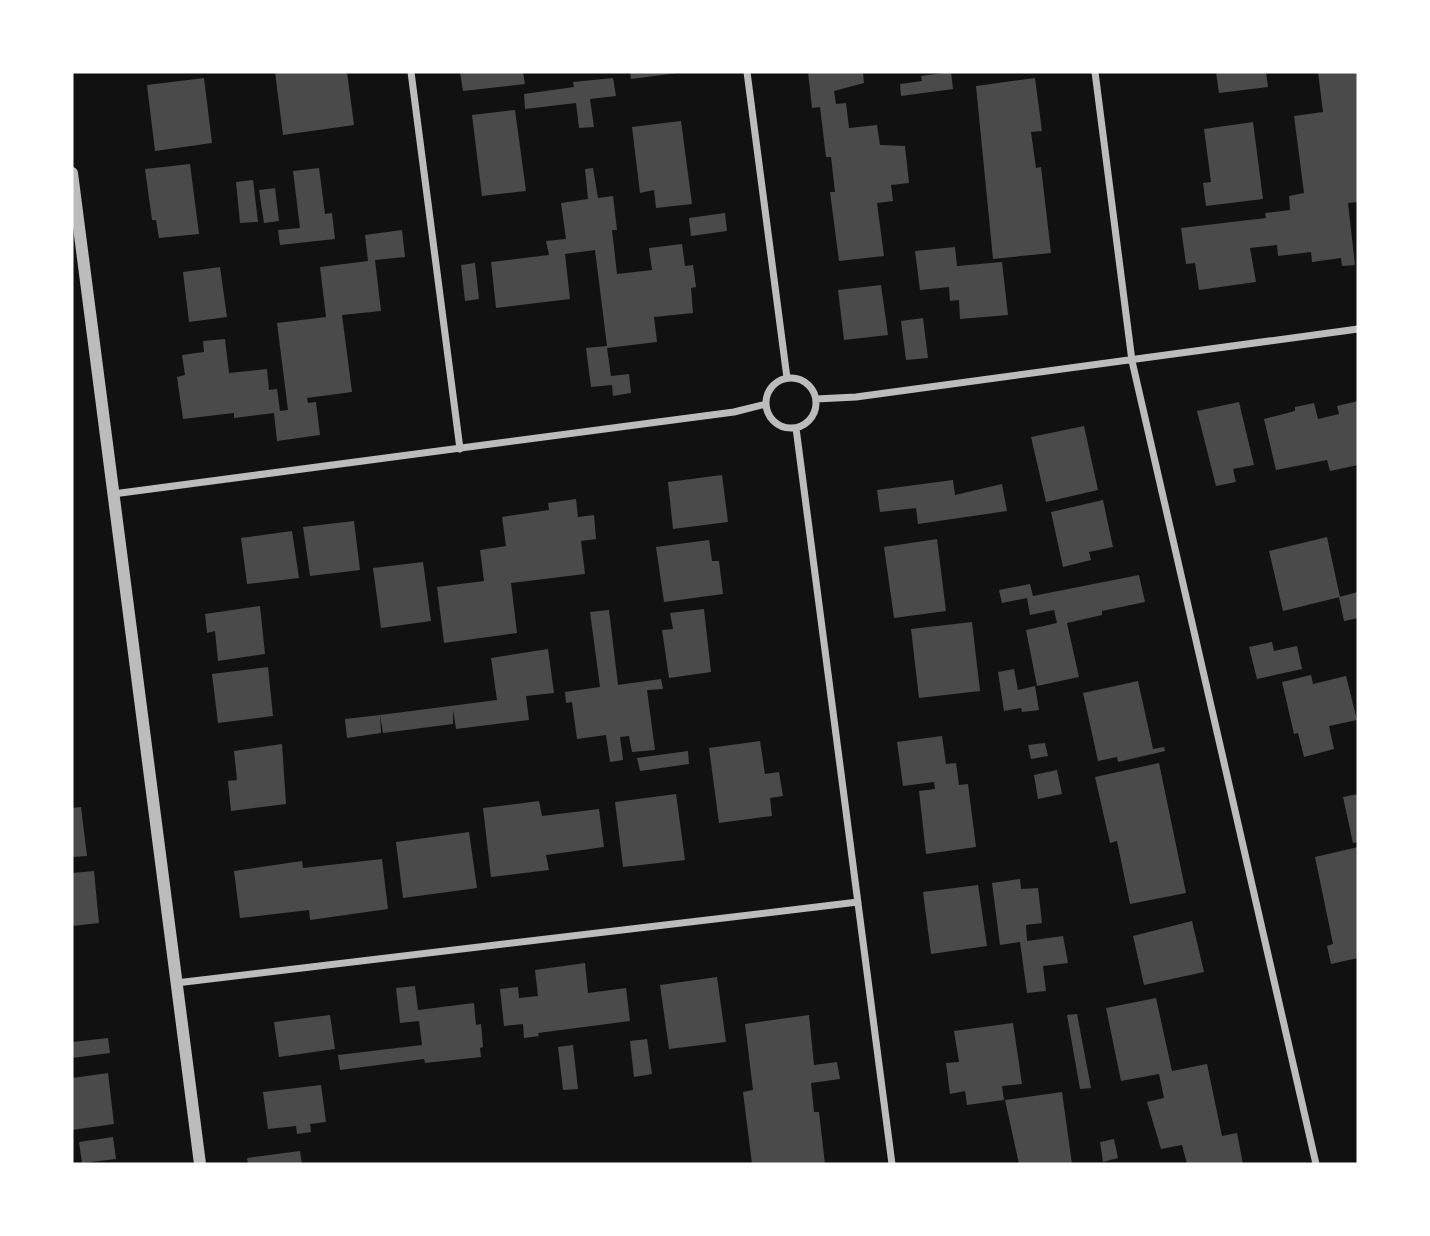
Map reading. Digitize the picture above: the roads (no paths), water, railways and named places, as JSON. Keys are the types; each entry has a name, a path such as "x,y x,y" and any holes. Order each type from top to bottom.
{"street":[{"path":"411,72 460,449"},
{"path":"747,72 788,378"},
{"path":"1095,72 1132,361 1316,1164"},
{"path":"72,173 200,1164"},
{"path":"816,399 856,397 1358,329"},
{"path":"788,378 809,385 816,399 814,414 796,428 779,425 767,412 766,404 774,384 788,378"},
{"path":"113,494 734,412 766,404"},
{"path":"796,428 892,1164"},
{"path":"176,984 858,902"}]}
